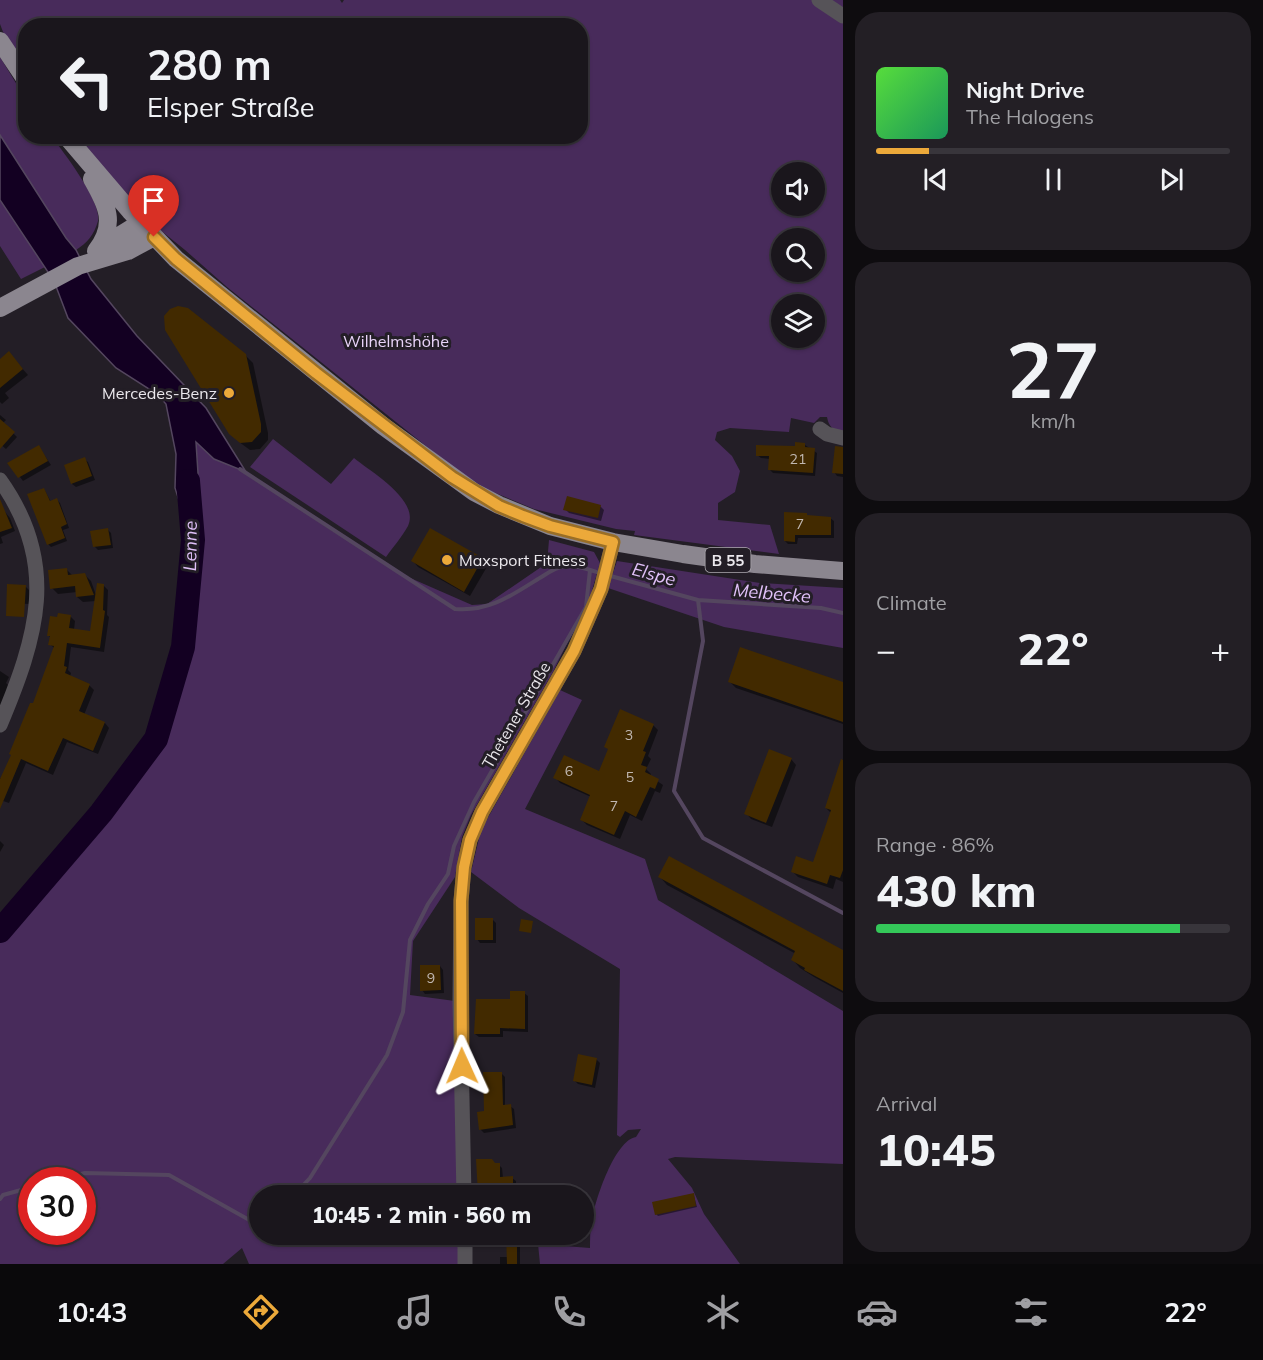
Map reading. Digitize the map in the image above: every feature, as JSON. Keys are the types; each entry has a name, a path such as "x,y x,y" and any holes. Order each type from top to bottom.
{"main road":[{"path":"0,40 18,68"},
{"path":"72,144 154,237 96,251"},
{"path":"78,151 108,209 103,243 78,266"},
{"name":"B 55","path":"154,237 176,259 316,373 452,477 499,506 550,526 613,542 755,564 843,571"},
{"path":"0,308 123,244"}],"street":[{"path":"819,0 843,16"},
{"path":"820,429 827,434 843,438"},
{"path":"0,480 12,498 31,540 38,578 36,623 17,683 1,722"},
{"name":"Thetener Straße","path":"464,1185 460,1001 461,901 464,867 470,840 482,812 574,651 601,589 613,542"},
{"path":"465,1245 465,1264"}],"green space":[{"name":"Wilhelmshöhe","path":"0,0 340,0 342,3 344,0 843,0 843,433 832,428 827,417 820,417 814,423 791,418 789,432 730,428 717,432 715,440 732,456 740,471 735,492 718,503 718,520 770,525 779,554 634,535 635,531 616,529 534,509 486,489 451,466 227,287 128,204 76,144 588,144 588,18 18,18 18,60 0,24"},
{"path":"0,57 18,87 18,144 57,144 81,178 94,202 98,221 90,238 76,250 66,238 0,135"},
{"path":"0,200 45,267 21,279 0,246"},
{"path":"273,439 331,484 354,458 392,487 407,506 410,516 406,530 386,557 250,467"},
{"path":"196,442 214,459 246,472 329,529 408,577 472,605 487,604 547,563 549,540 594,552 600,563 591,594 553,672 471,815 462,837 455,877 413,941 410,995 455,1001 458,1185 249,1185 249,1245 459,1245 458,1264 249,1264 242,1248 223,1264 0,1264 0,922 151,749 172,680 188,528 198,473"},
{"path":"617,561 760,583 843,588 843,648 724,627 608,588"},
{"path":"560,690 582,700 525,809 645,859 658,900 843,1011 843,1164 675,1157 668,1159 692,1188 704,1214 740,1264 540,1264 538,1245 590,1248 590,1245 594,1245 594,1211 607,1172 621,1148 636,1137 641,1129 628,1130 620,1137 617,1135 620,969 519,908 471,872 481,830"}],"shaded area":[{"path":"0,135 76,250 91,279 137,336 206,408 246,472 214,459 196,442 198,473 188,528 175,488 176,454 166,404 157,394 116,368 68,318 54,281 0,200"}],"building":[{"name":"Mercedes-Benz","path":"178,306 188,308 246,354 261,424 261,432 252,442 240,443 229,434 165,330 164,316 170,309"},
{"path":"9,351 23,369 0,388 0,359"},
{"path":"0,419 15,432 0,449"},
{"path":"795,442 805,443 805,447 815,448 813,473 768,470 769,456 756,456 756,445 795,446"},
{"path":"39,445 48,461 18,478 7,463"},
{"path":"835,446 843,447 843,474 832,473"},
{"path":"85,457 92,476 71,484 64,465"},
{"path":"44,488 50,501 57,498 67,524 61,527 65,538 47,545 27,494"},
{"path":"567,496 601,505 598,518 563,510"},
{"path":"0,499 12,528 0,532"},
{"path":"784,512 831,517 831,535 795,535 795,542 784,541"},
{"path":"108,528 111,545 93,547 90,531"},
{"name":"Maxsport Fitness","path":"430,528 483,558 464,592 411,561"},
{"path":"67,568 68,575 85,573 94,595 76,597 75,586 50,589 48,570"},
{"path":"97,583 104,584 103,610 105,611 100,648 67,643 64,666 67,667 65,673 90,684 79,711 105,722 93,751 63,738 48,771 21,759 0,809 0,779 30,703 33,703 54,646 48,645 50,616 57,617 58,613 71,615 69,628 90,631"},
{"path":"7,584 26,585 24,617 6,616"},
{"path":"740,647 843,682 843,722 728,682"},
{"path":"620,709 654,724 643,751 646,752 641,765 647,767 645,772 659,779 655,789 650,787 636,817 625,811 614,835 580,820 590,795 553,778 564,755 599,771 608,749 604,747"},
{"path":"769,749 792,758 766,823 744,814"},
{"path":"841,759 843,760 843,870 840,878 830,875 827,884 791,872 796,856 813,862 831,810 825,808"},
{"path":"669,856 843,950 843,991 804,970 805,968 791,960 795,951 658,877"},
{"path":"475,918 493,918 493,940 475,940"},
{"path":"521,919 533,921 531,933 519,931"},
{"path":"420,965 440,965 441,990 420,991"},
{"path":"510,991 525,991 525,1029 500,1028 500,1034 474,1034 476,999 510,999"},
{"path":"578,1054 597,1058 592,1085 573,1081"},
{"path":"483,1072 502,1072 503,1105 511,1104 513,1125 479,1130 477,1112 484,1111"},
{"path":"476,1159 492,1159 495,1163 500,1163 500,1177 513,1176 513,1185 477,1185"},
{"path":"694,1193 696,1206 655,1215 652,1202"},
{"path":"506,1245 517,1245 517,1264 507,1264"}],"waterway":[{"name":"Elspe","path":"240,469 455,609 478,608 499,602 553,570 563,567 579,567 600,573"},
{"name":"Lenne","path":"0,931 101,813 156,739 183,647 193,540 188,481"},
{"path":"303,1185 387,1055 403,1012 410,940 428,904 448,874 454,846 474,802 586,607 590,570"},
{"name":"Elspe","path":"607,575 698,600 703,641 674,791 703,838 843,913"},
{"name":"Melbecke","path":"698,600 821,608 843,613"},
{"path":"96,1173 169,1175 249,1220"},
{"path":"0,1199 3,1195 18,1191"}],"place":[{"name":"Mercedes-Benz","path":"229,393"},
{"name":"Maxsport Fitness","path":"447,560"}],"route":[{"path":"154,237 176,259 316,373 416,452 474,492 499,506 550,526 613,542 601,589 574,651 482,812 470,840 464,867 461,901 462,1066"}]}
